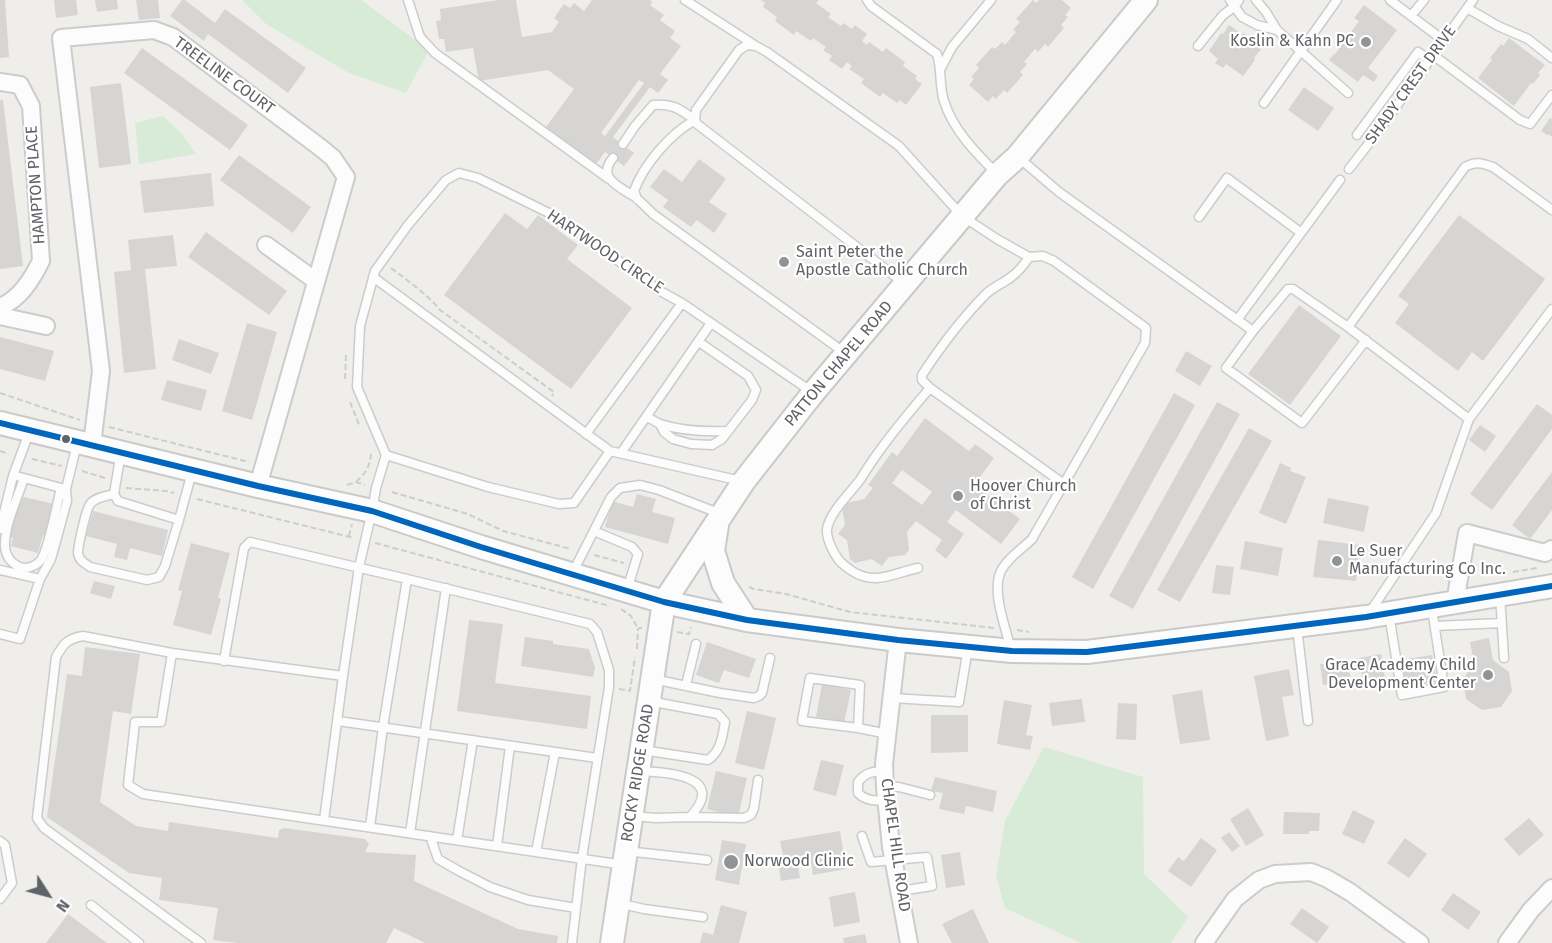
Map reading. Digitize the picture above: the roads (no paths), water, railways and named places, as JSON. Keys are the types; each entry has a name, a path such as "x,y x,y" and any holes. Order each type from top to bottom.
{"street":[{"name":"PATTON CHAPEL ROAD","path":"664,602 744,482 813,393 997,175 1017,157 1146,0"},
{"name":"TREELINE COURT","path":"85,443 101,371 61,38 154,30 173,37 321,148 333,158 346,177 258,486"},
{"name":"HAMPTON PLACE","path":"0,82 20,85 32,106 41,261 31,280 9,303 0,307"},
{"path":"266,245 316,281"},
{"path":"0,316 46,326"},
{"path":"0,423 258,486 372,511 572,574 624,600 664,602 747,620 968,647 1012,651 1086,652 1389,614 1434,616 1455,602 1503,584 1546,577"},
{"path":"720,518 713,551 723,583 747,620"},
{"path":"1455,602 1467,533 1545,553 1552,549"},
{"name":"ROCKY RIDGE ROAD","path":"612,943 651,690 649,629 664,602"},
{"name":"CHAPEL HILL ROAD","path":"898,640 885,786 894,859 909,943"},
{"path":"1204,943 1235,899 1243,892 1259,880 1275,874 1293,872 1311,872 1350,891 1420,943"},
{"path":"1507,943 1531,910 1552,888"}],"lane":[{"path":"408,0 420,37 435,53 846,354"},
{"path":"685,0 767,52 899,146 962,216 1029,257 1043,256 1054,261 1146,328 1144,343 1032,539 1011,557 997,579 998,596 1012,651"},
{"path":"867,0 871,6 937,54 944,100 955,124 966,141 997,175"},
{"path":"940,70 952,47 991,0"},
{"path":"1256,0 1277,30 1348,93"},
{"path":"1264,103 1337,0"},
{"path":"1390,0 1443,40"},
{"path":"1412,16 1424,0"},
{"name":"SHADY CREST DRIVE","path":"1349,169 1473,0"},
{"path":"1198,46 1234,2 1242,17 1257,25 1277,30"},
{"path":"1467,8 1527,39 1552,58"},
{"path":"695,120 696,110 739,50 747,45 756,46"},
{"path":"1357,135 1418,52 1431,57 1520,120 1530,124 1552,95"},
{"path":"622,144 653,105 665,104 679,108 905,284"},
{"path":"637,199 634,191 639,178 652,159 674,134 695,120"},
{"path":"1017,157 1059,192 1253,331"},
{"path":"610,180 607,167 613,158"},
{"path":"1348,327 1465,167 1473,163 1483,163 1493,167 1552,210"},
{"name":"HARTWOOD CIRCLE","path":"386,455 357,387 360,326 375,271 408,225 446,180 459,174 478,178 561,219 660,291 682,303 813,393"},
{"path":"1199,217 1227,178 1300,232"},
{"path":"1237,320 1340,180"},
{"path":"1029,257 1022,268 992,288 980,300 943,343 922,375 922,380 1064,484"},
{"path":"373,277 610,451 744,482"},
{"path":"1366,340 1302,423 1226,368 1288,289 1293,289 1366,340 1469,418"},
{"name":"HARTWOOD CIRCLE","path":"586,434 682,303"},
{"path":"1366,617 1436,513 1469,418 1552,309"},
{"path":"621,453 711,323"},
{"path":"660,424 664,432 673,439 712,446 722,439 752,400 756,390 748,376 699,342"},
{"path":"918,568 885,578 869,579 856,574 837,558 828,539 827,531 840,504 930,388"},
{"path":"647,417 677,429 711,432 728,430"},
{"path":"0,529 13,476 30,430"},
{"path":"24,478 10,520 5,544 10,560 22,568 37,564 44,554 63,488 85,443"},
{"path":"324,820 359,567 376,488 386,455 488,487 560,504 574,503 610,451"},
{"path":"122,452 114,494 118,501 179,520"},
{"path":"114,494 91,503 86,513 78,554 82,562 90,567 147,580 159,577 165,566 193,470"},
{"path":"13,476 63,488"},
{"path":"572,574 611,497 620,488 640,485 658,490 720,518"},
{"path":"0,634 20,639 40,579 51,559 67,501 63,488"},
{"path":"594,531 632,547 638,554 624,600"},
{"path":"224,661 244,548 250,542 590,624 597,632 609,670 609,687 582,858 572,943"},
{"path":"0,570 40,579"},
{"path":"370,827 383,727 407,579"},
{"path":"1503,584 1504,658"},
{"path":"410,833 446,588"},
{"path":"1389,614 1402,695 1444,687 1434,616 1502,623"},
{"path":"1297,626 1308,721"},
{"path":"201,943 44,828 37,818 56,657 63,644 72,638 83,636 224,661 343,676"},
{"path":"686,685 696,644"},
{"path":"892,698 958,702 968,647"},
{"path":"172,652 161,722 135,722 128,785 143,794 582,858 707,860"},
{"path":"651,690 686,685 754,698 762,693 770,658"},
{"path":"858,728 860,686 810,678 802,722 888,734"},
{"path":"640,760 708,760 719,749 725,722 718,714 651,690"},
{"path":"338,721 597,758"},
{"path":"457,840 473,740"},
{"path":"497,846 510,746"},
{"path":"536,852 555,752"},
{"path":"640,760 662,772 698,783 703,790 702,798 690,818"},
{"path":"631,816 744,818 751,815 754,808 758,780"},
{"path":"885,786 930,795"},
{"path":"430,836 438,859 459,871 490,886 528,900 576,908"},
{"path":"862,836 871,862 927,857 932,886 900,891"},
{"path":"0,841 5,845 12,883 0,898"},
{"path":"618,903 703,917"},
{"path":"91,905 139,943"}],"place":[{"name":"Koslin & Kahn PC","path":"1366,42"},
{"name":"Saint Peter the Apostle Catholic Church","path":"784,262"},
{"name":"Hoover Church of Christ","path":"958,496"},
{"name":"Le Suer Manufacturing Co Inc.","path":"1337,561"},
{"name":"Grace Academy Child Development Center","path":"1488,675"},
{"name":"Norwood Clinic","path":"731,862"}]}
